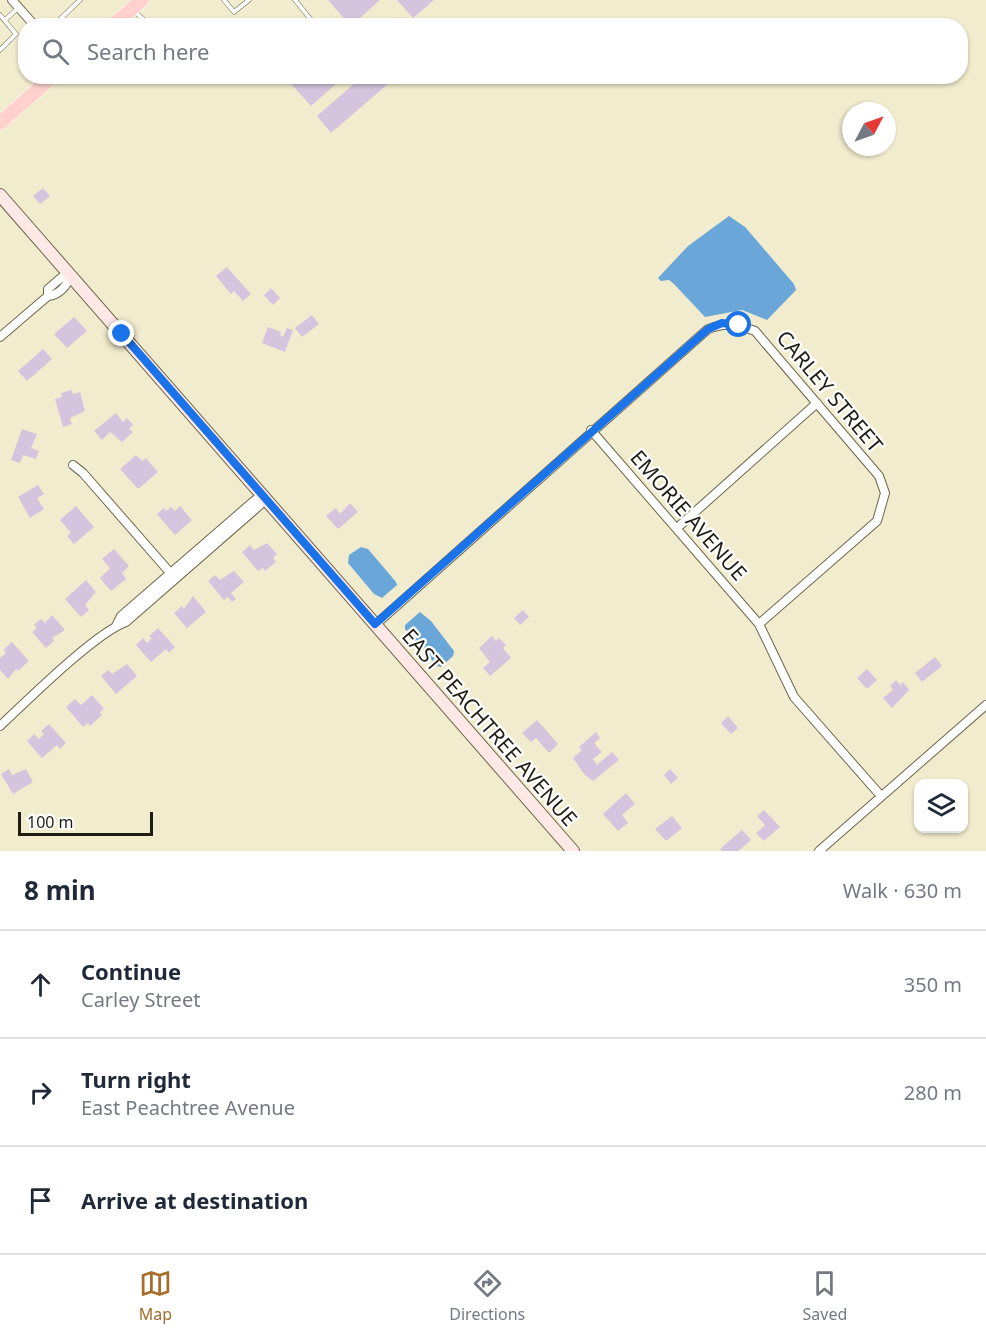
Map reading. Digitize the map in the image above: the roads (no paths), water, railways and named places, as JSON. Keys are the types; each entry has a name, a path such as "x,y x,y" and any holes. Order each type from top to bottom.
{"main road":[{"path":"121,18 136,4"},
{"path":"0,123 44,84"}],"street":[{"path":"15,4 27,18"},
{"name":"EAST PEACHTREE AVENUE","path":"0,195 573,851"},
{"path":"1,335 48,296 48,289 62,277 70,276"},
{"name":"CARLEY STREET","path":"375,624 591,430 708,329 722,323 739,325 755,331 879,476 885,493 883,507 877,521 759,624"},
{"path":"677,528 817,403"},
{"name":"EMORIE AVENUE","path":"591,430 759,624 794,697 881,796"},
{"path":"73,465 83,473 172,576"},
{"path":"0,726 116,626 121,616 172,576 255,500 263,496"},
{"path":"819,851 986,705"}],"lane":[{"path":"61,18 80,0"},
{"path":"224,0 234,12 249,0"},
{"path":"295,0 310,18"},
{"path":"5,20 15,4"},
{"path":"136,4 146,18"},
{"path":"0,15 16,34 0,50"}],"water":[{"path":"729,216 745,227 794,284 796,290 767,320 742,310 705,317 674,284 669,280 661,281 658,278 688,246"},
{"path":"361,547 368,549 396,582 397,585 382,598 374,594 348,563 349,555"},
{"path":"420,612 431,621 454,651 453,656 441,667 437,666 405,629 405,625"}]}
